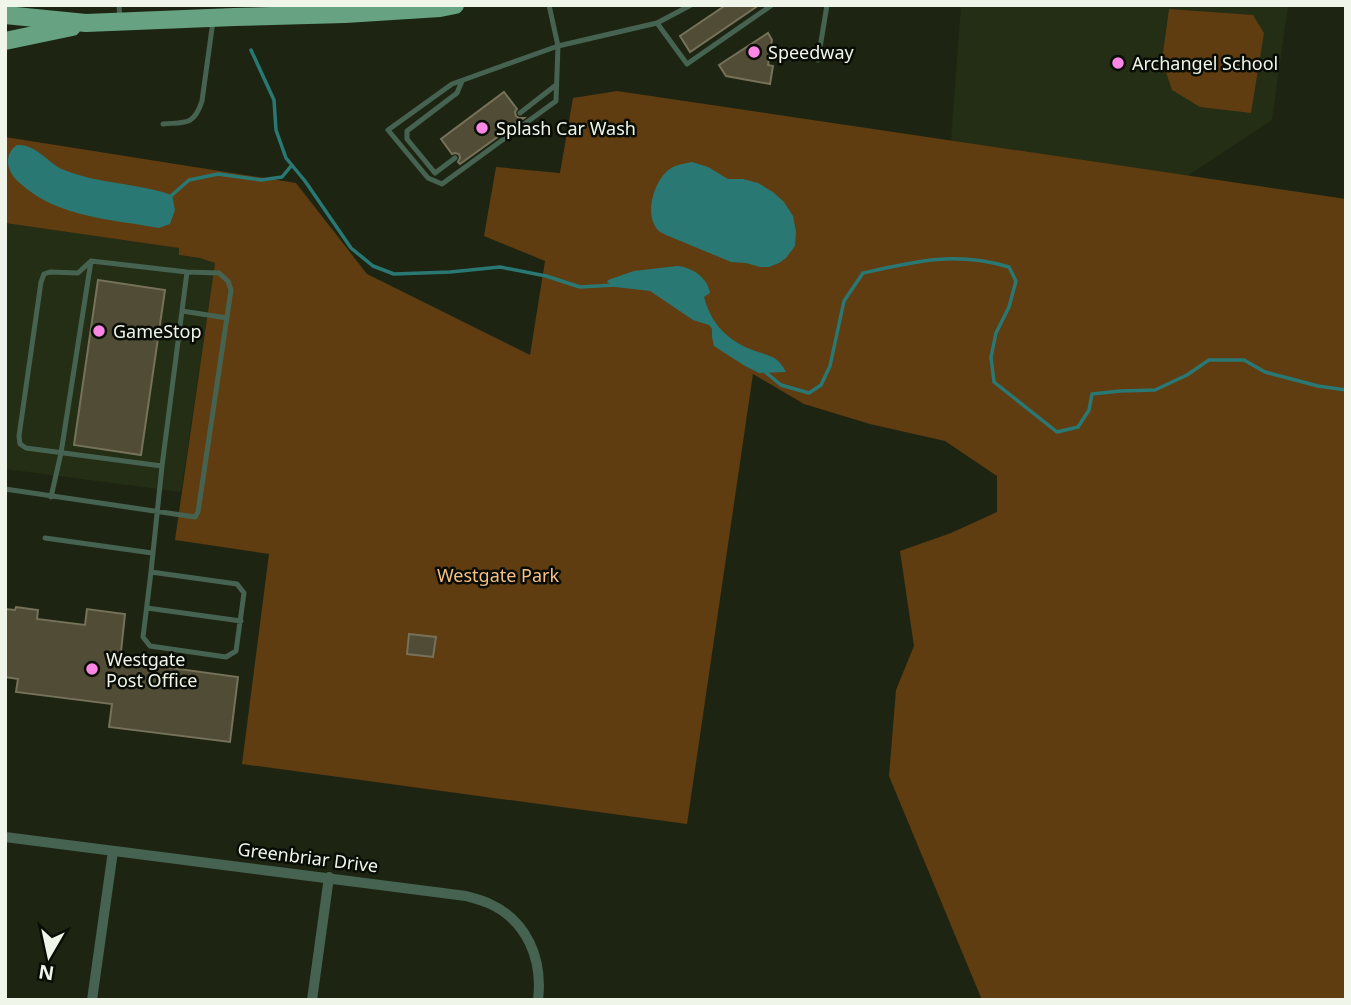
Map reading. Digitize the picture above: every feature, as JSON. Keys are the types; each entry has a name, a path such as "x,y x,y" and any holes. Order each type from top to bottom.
{"main road":[{"path":"5,41 120,14 213,18 345,14 455,5"},
{"path":"5,15 86,23"}],"street":[{"name":"Greenbriar Drive","path":"5,837 466,896 489,904 511,918 528,937 537,958 538,1000"},
{"path":"92,1000 113,850"},
{"path":"312,1000 329,877"}],"lane":[{"path":"549,5 558,46 556,102 442,184 428,178 388,130 452,84 558,46 657,23 691,5"},
{"path":"657,23 687,64 772,5"},
{"path":"818,60 827,5"},
{"path":"163,124 188,122 198,114 213,18"},
{"path":"455,158 435,173 407,139 407,131 457,93 462,81"},
{"path":"520,113 557,85"},
{"path":"5,489 195,517 198,512 231,290 228,281 219,273 91,261"},
{"path":"91,261 78,274 44,274 19,436 20,444 26,448 162,466"},
{"path":"51,497 61,453 91,261"},
{"path":"151,572 237,584 244,593 236,651 226,657 150,646 143,636 187,272"},
{"path":"182,311 227,318"},
{"path":"45,538 152,553"},
{"path":"146,608 240,621"}],"shaded area":[{"name":"Archangel School","path":"961,5 1288,5 1272,120 1187,176 951,141"},
{"path":"5,223 180,248 179,255 215,263 181,492 5,469"}],"green space":[{"path":"1169,9 1253,15 1264,33 1251,113 1200,107 1172,90 1162,60"},
{"name":"Westgate Park","path":"617,91 1346,199 1346,1000 982,1000 889,776 896,690 914,646 900,551 951,533 997,512 997,476 945,441 870,424 804,404 753,374 687,824 242,764 269,554 175,540 215,263 179,255 179,248 5,223 5,137 296,183 367,274 530,355 545,261 484,236 496,167 560,173 573,98"}],"water":[{"path":"17,145 36,151 58,167 77,175 172,195 175,210 170,224 159,228 87,216 37,196 11,173 8,158"},
{"path":"692,162 708,167 728,179 758,183 784,202 793,216 796,232 795,246 786,258 769,267 731,262 658,230 653,223 651,208 657,184 672,168"},
{"path":"677,266 694,271 703,278 710,293 704,297 707,306 715,322 726,334 741,345 775,359 786,372 759,373 745,366 714,346 709,325 693,320 650,291 615,287 607,282 634,271"}],"building":[{"path":"726,5 759,5 690,52 680,36"},
{"name":"Speedway","path":"768,33 772,40 768,65 773,66 770,84 726,76 719,65"},
{"name":"Splash Car Wash","path":"504,92 517,109 516,116 524,118 460,164 459,154 452,154 441,139"},
{"path":"98,280 165,290 141,455 74,445"},
{"name":"Westgate Post Office","path":"16,607 38,610 37,619 85,625 87,609 125,614 120,661 238,677 230,742 109,727 112,704 16,692 18,679 5,677 5,609 15,610"},
{"path":"409,634 436,637 433,657 407,654"}],"waterway":[{"path":"251,50 274,100 276,130 286,158 351,248 373,266 394,274 500,267 546,276 580,287 615,285"},
{"path":"172,195 189,180 218,174 261,180 282,177 292,165"},
{"path":"764,371 781,385 809,393 821,385 830,366 844,301 863,273 918,262 953,259 990,262 1009,267 1016,281 1009,307 996,333 991,357 994,382 1057,432 1078,427 1089,410 1092,394 1155,390 1187,375 1209,360 1244,360 1265,372 1318,386 1346,390"}],"place":[{"name":"Speedway","path":"754,52"},
{"name":"Archangel School","path":"1118,63"},
{"name":"Splash Car Wash","path":"482,128"},
{"name":"GameStop","path":"99,331"},
{"name":"Westgate Post Office","path":"92,669"}]}
